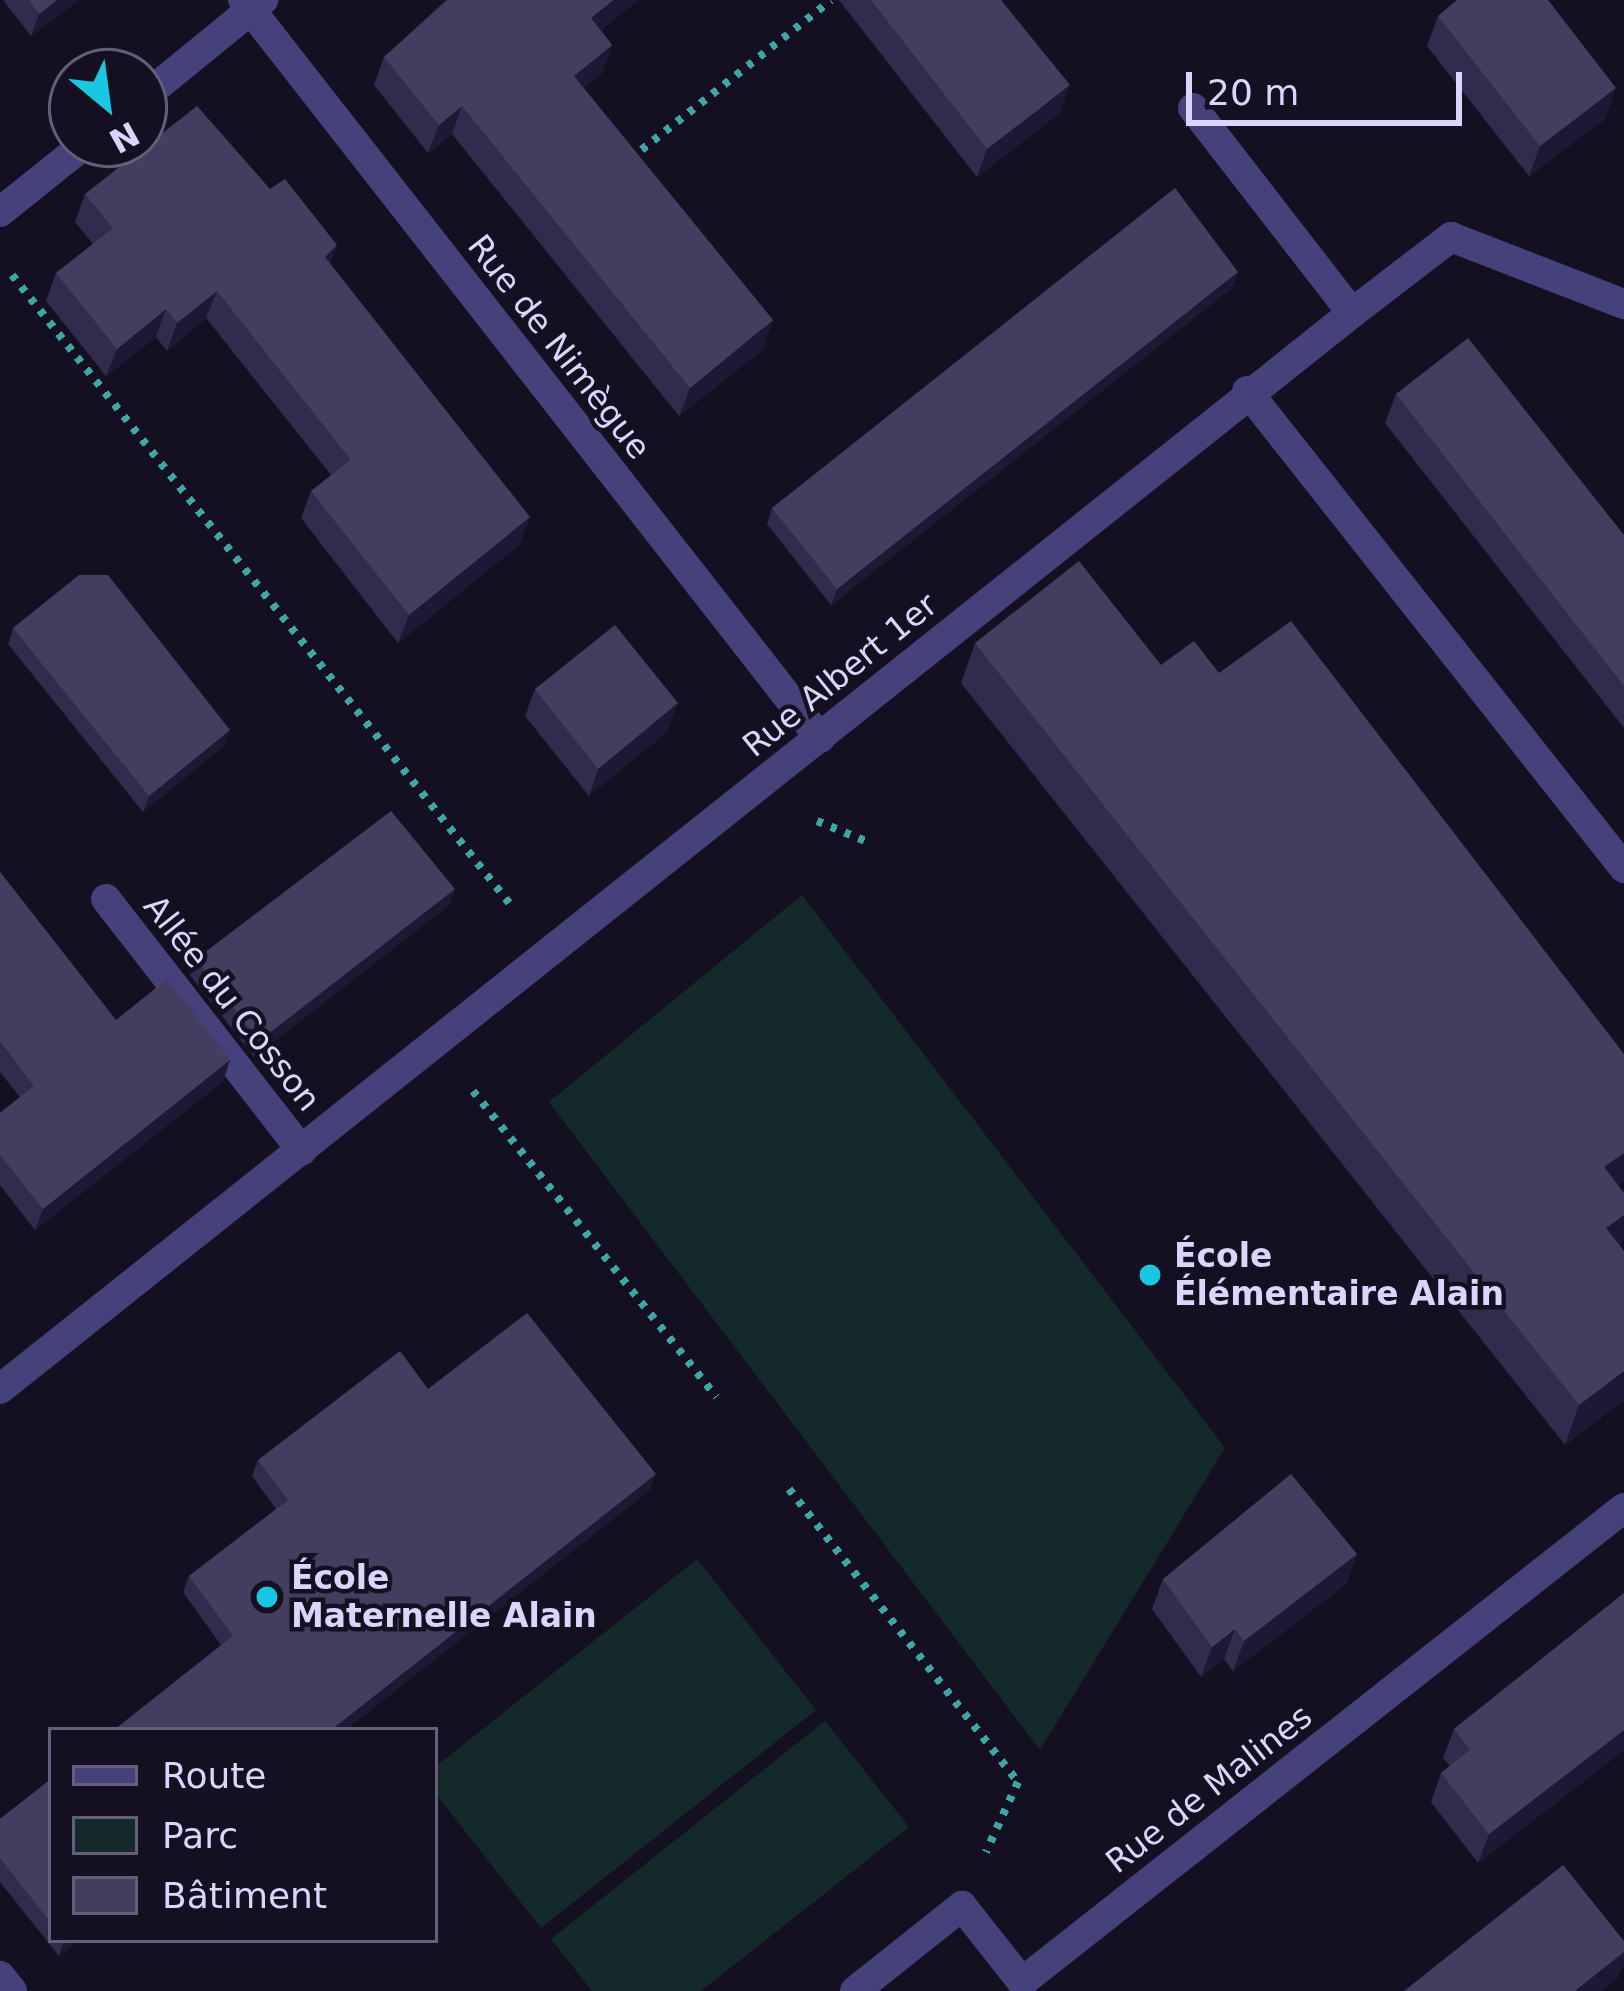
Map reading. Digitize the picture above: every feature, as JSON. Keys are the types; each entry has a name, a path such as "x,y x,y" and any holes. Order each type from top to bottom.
{"street":[{"path":"168,76 252,3"},
{"name":"Rue de Nimègue","path":"252,3 820,738"},
{"path":"1193,108 1352,313"},
{"path":"0,212 55,168"},
{"name":"Rue Albert 1er","path":"0,1389 550,956 1247,391 1451,237 1624,304"},
{"path":"1247,391 1624,868"},
{"name":"Allée du Cosson","path":"106,899 302,1151"},
{"name":"Rue de Malines","path":"962,1906 1022,1982 1624,1508"},
{"path":"855,1991 962,1906"},
{"path":"0,1976 12,1991"}],"path":[{"path":"613,173 831,0"},
{"path":"0,260 550,956"},
{"path":"808,814 871,843"},
{"path":"458,1072 716,1397"},
{"path":"790,1489 1018,1782 962,1906"}],"green space":[{"path":"802,895 1225,1448 1040,1750 549,1102"},
{"path":"697,1559 816,1710 541,1928 438,1797 438,1765"},
{"path":"825,1721 909,1827 701,1991 592,1991 551,1939"}],"building":[{"path":"29,0 57,0 39,14"},
{"path":"448,0 613,0 591,18 612,45 574,76 773,320 690,388 462,106 439,125 384,57"},
{"path":"871,0 1001,0 1070,85 987,149"},
{"path":"1457,0 1548,0 1616,88 1540,146 1438,16"},
{"path":"197,106 270,189 285,179 337,245 325,257 530,517 409,615 311,491 351,460 217,291 177,323 166,309 117,349 56,273 113,228 85,194 118,168 168,168 168,129"},
{"path":"1175,188 1238,272 837,589 772,508"},
{"path":"1468,338 1624,535 1624,686 1396,394"},
{"path":"1079,561 1161,665 1194,641 1219,673 1291,621 1624,1054 1624,1153 1604,1167 1624,1193 1624,1215 1606,1228 1624,1251 1624,1371 1579,1405 975,643"},
{"path":"79,575 108,575 230,730 149,796 13,628"},
{"path":"615,625 678,703 598,769 535,689"},
{"path":"391,811 455,889 259,1041 196,959"},
{"path":"0,872 116,1020 167,979 230,1060 43,1209 0,1155 0,1113 34,1086 0,1041"},
{"path":"527,1313 656,1474 335,1727 118,1727 233,1636 189,1576 288,1500 258,1460 400,1351 428,1389"},
{"path":"1291,1474 1357,1554 1244,1641 1235,1629 1212,1647 1163,1579"},
{"path":"1624,1593 1624,1730 1489,1834 1441,1773 1470,1750 1454,1729"},
{"path":"48,1781 48,1919 0,1858 0,1819"},
{"path":"1563,1865 1624,1941 1624,1952 1575,1991 1404,1991"}],"place":[{"name":"École Élémentaire Alain","path":"1150,1275"},
{"name":"École Maternelle Alain","path":"267,1597"}]}
